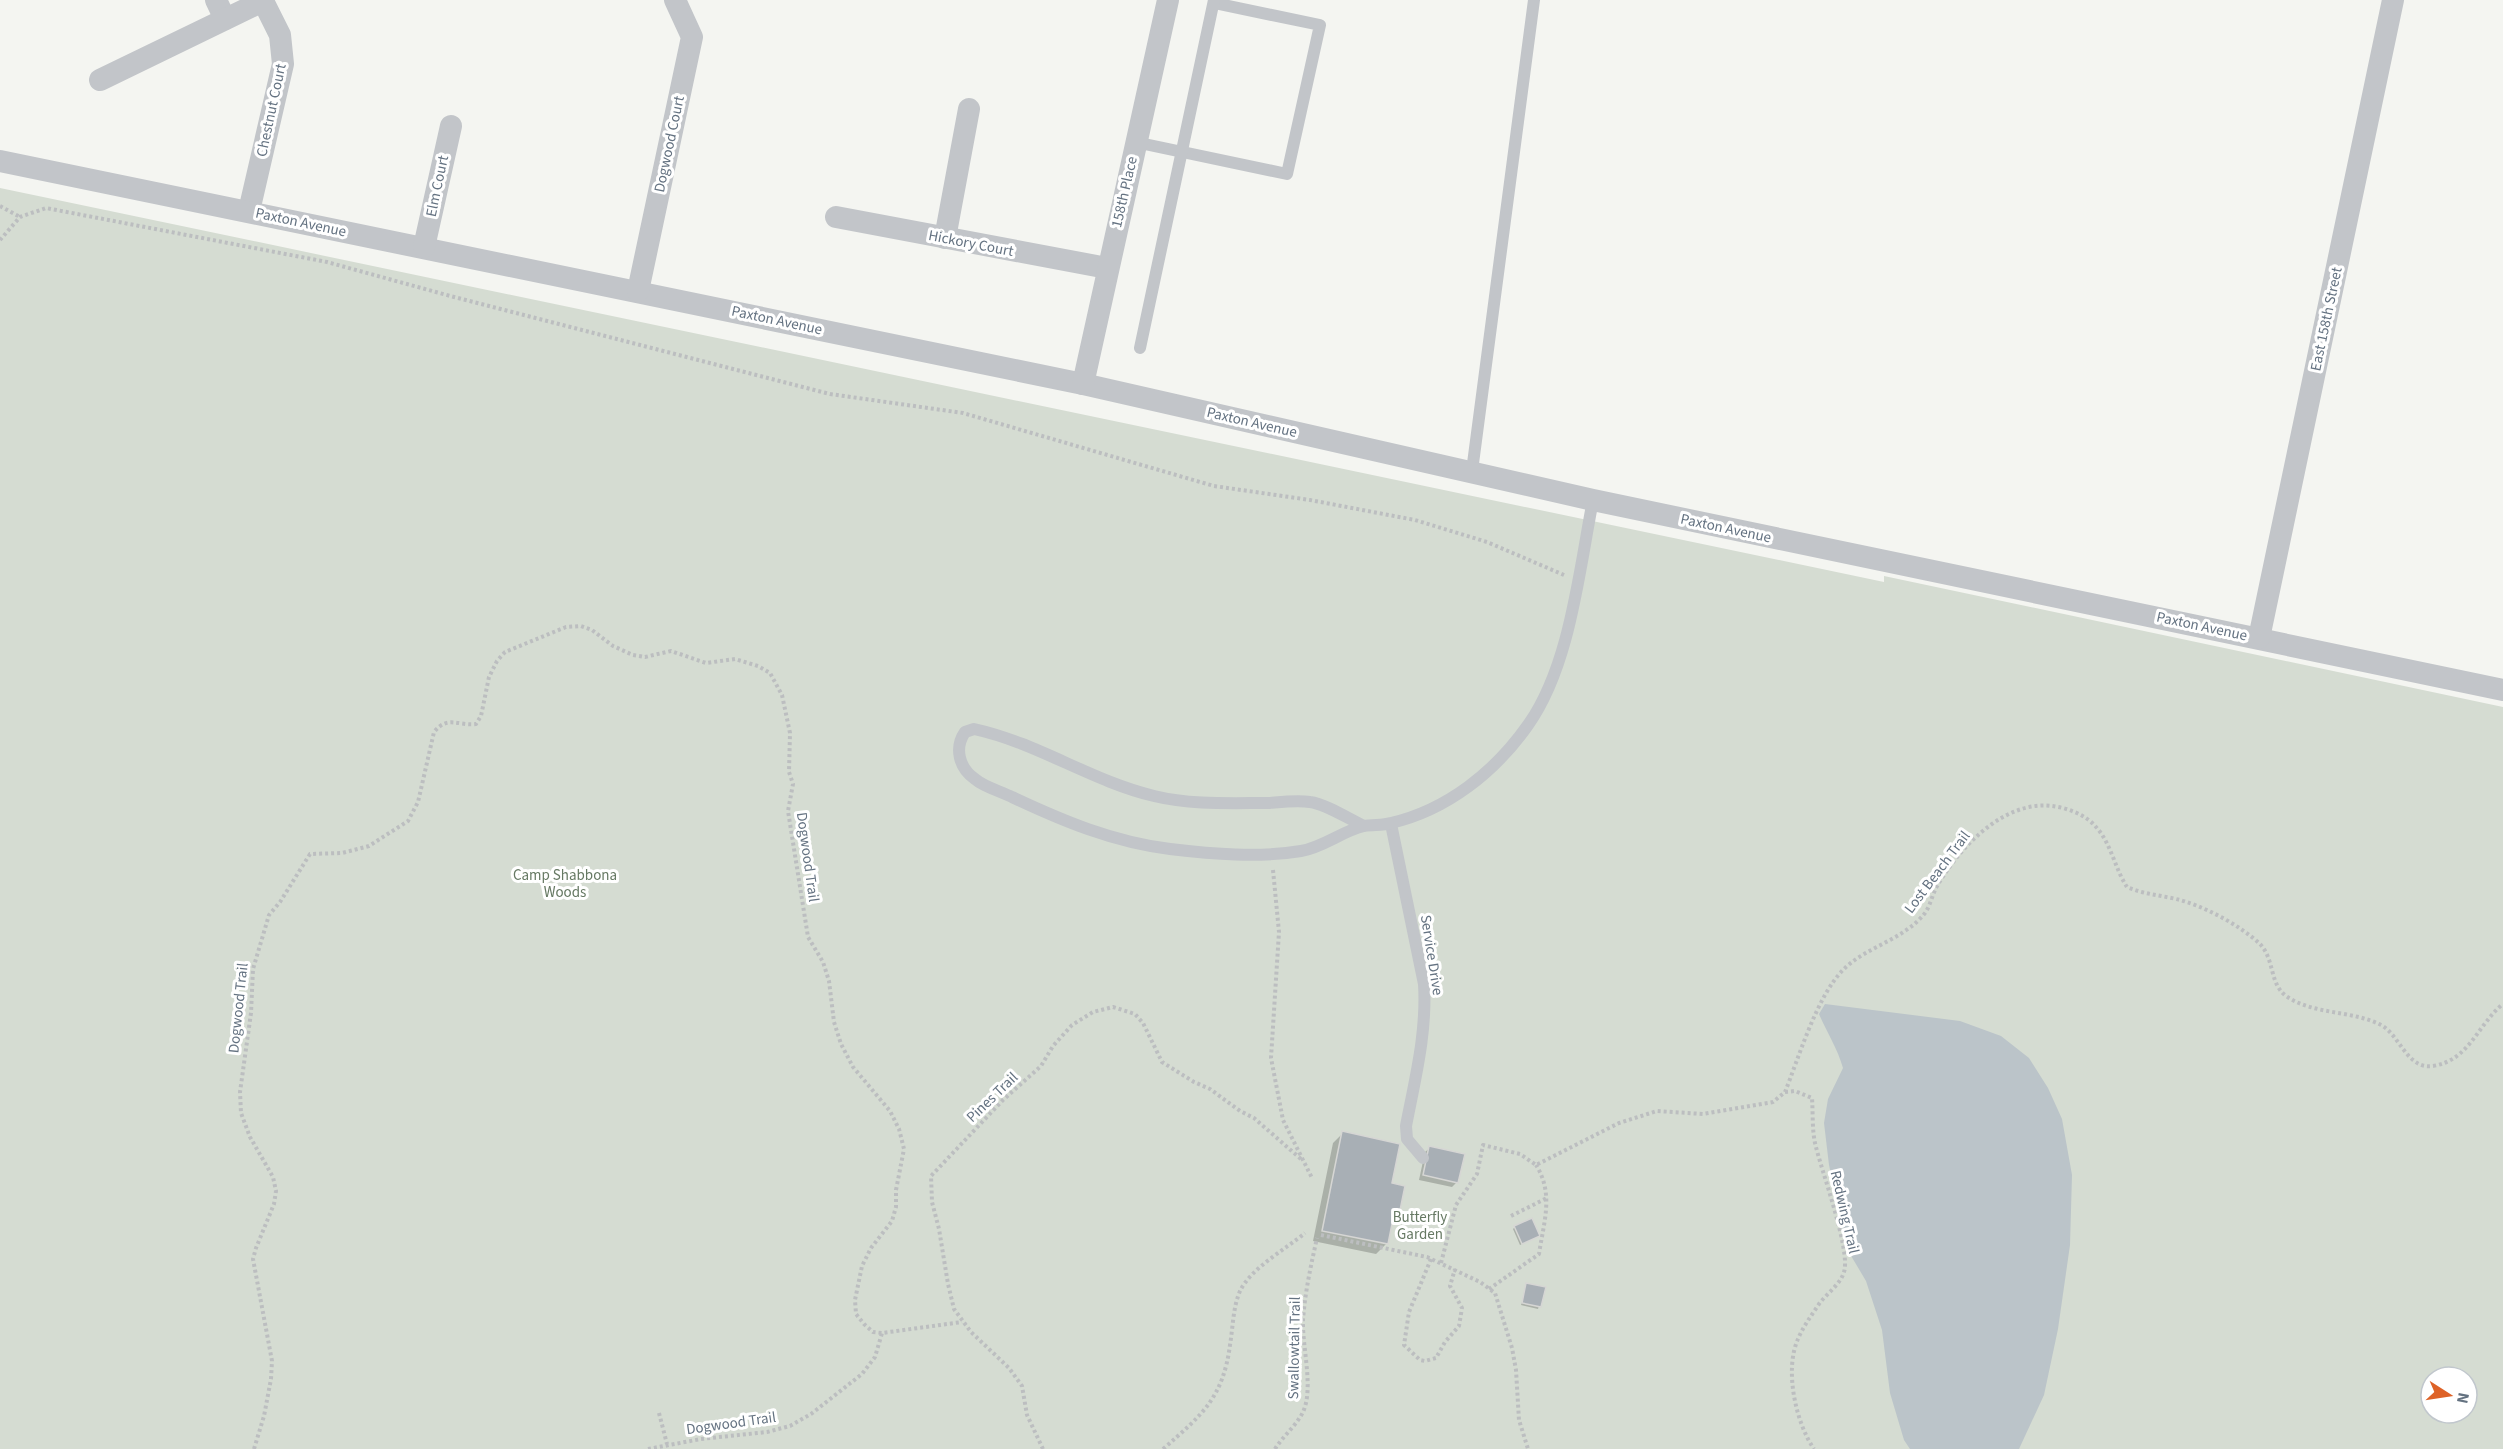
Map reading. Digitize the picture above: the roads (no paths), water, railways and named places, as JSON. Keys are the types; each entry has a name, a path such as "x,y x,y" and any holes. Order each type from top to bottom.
{"street":[{"name":"Dogwood Court","path":"638,291 692,37 675,0"},
{"name":"158th Place","path":"1083,384 1168,0"},
{"name":"East 158th Street","path":"2259,638 2393,0"},
{"name":"Chestnut Court","path":"221,9 262,1 280,35 283,64 249,211"},
{"path":"100,80 221,9"},
{"path":"945,238 969,109"},
{"name":"Elm Court","path":"424,247 451,126"},
{"name":"Paxton Avenue","path":"0,161 1083,384 1593,500 2503,690"},
{"name":"Hickory Court","path":"836,217 1107,268"}],"lane":[{"path":"1472,471 1534,0"},
{"path":"1135,142 1182,152 1287,174 1320,25 1214,1 1182,152 1140,348"},
{"path":"1364,826 1310,802 1187,802 1157,797 1128,790 1093,777 1031,746 988,732 974,729 965,732 960,738 958,751 960,760 974,779 1067,823 1096,833 1169,849 1272,854 1302,851 1325,844 1364,826 1391,824 1417,816 1477,781 1503,756 1528,725 1545,697 1557,666 1593,500"},
{"name":"Service Drive","path":"1391,824 1424,984 1423,1042 1406,1126 1407,1139 1423,1158"}],"park label":[{"name":"Camp Shabbona Woods","path":"565,884"},
{"name":"Butterfly Garden","path":"1420,1226"}]}
